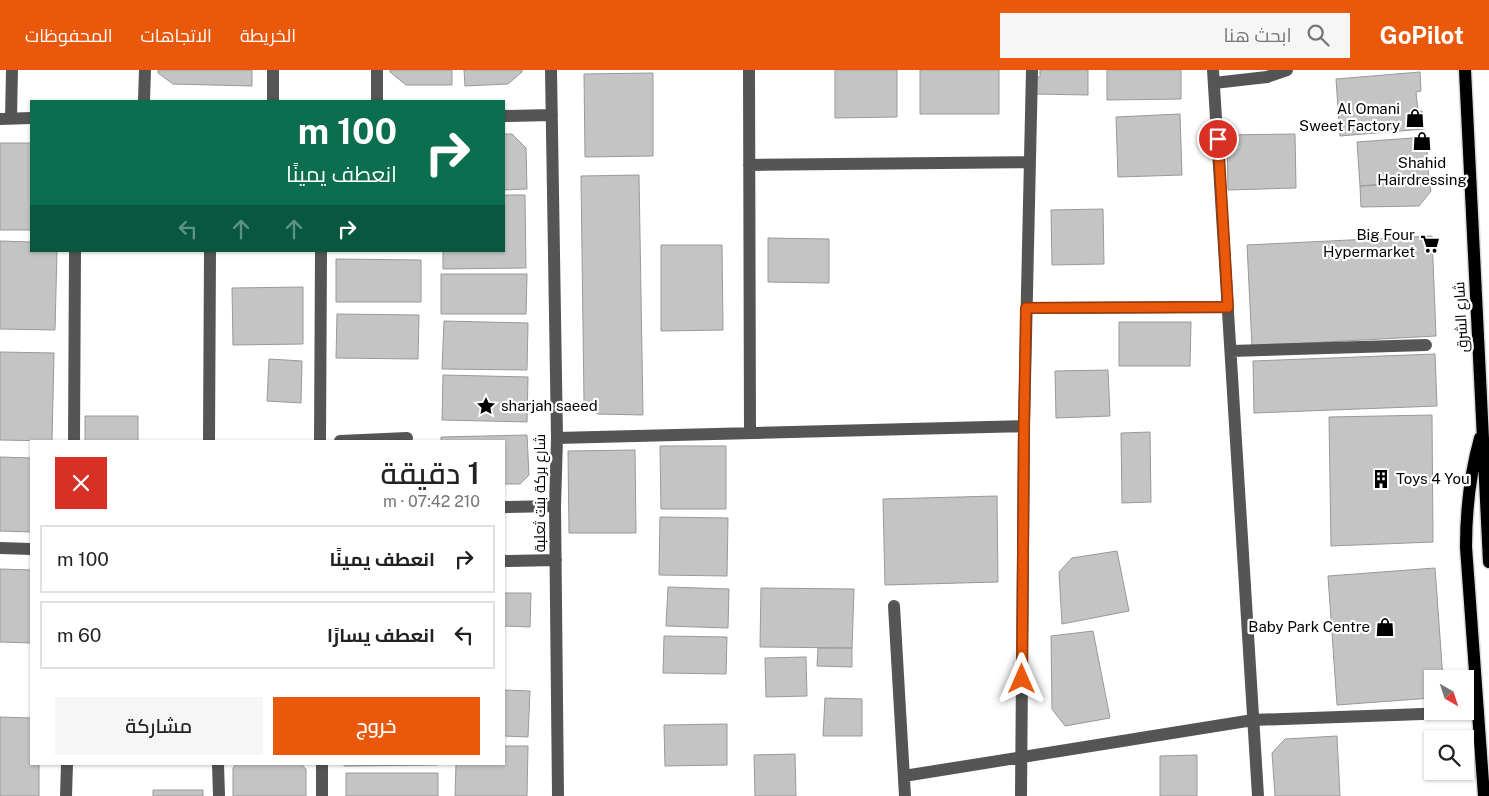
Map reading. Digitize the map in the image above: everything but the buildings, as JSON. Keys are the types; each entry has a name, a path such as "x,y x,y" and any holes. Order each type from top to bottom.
{"main road":[{"name":"شارع الشرق","path":"1465,70 1489,562"},
{"path":"1483,428 1474,457 1470,480 1466,517 1466,547 1484,796"}],"street":[{"path":"12,70 5,119 30,118"},
{"path":"144,100 145,70"},
{"path":"273,70 273,100"},
{"path":"377,70 377,100"},
{"name":"شارع بركة بنت ثعلبة","path":"551,70 557,438 555,506 558,796"},
{"path":"749,70 750,433"},
{"path":"1020,796 1024,426 1032,70"},
{"path":"1213,70 1258,796"},
{"path":"1214,84 1267,77 1287,70"},
{"path":"505,116 552,115"},
{"path":"749,165 1030,162"},
{"path":"74,440 75,252"},
{"path":"209,440 210,252"},
{"path":"320,440 321,252"},
{"path":"1026,308 1228,307"},
{"path":"1230,351 1426,345"},
{"path":"557,438 1024,426"},
{"path":"362,440 407,438"},
{"path":"505,507 555,506"},
{"path":"0,548 30,548"},
{"path":"505,561 556,560"},
{"path":"894,606 905,796"},
{"path":"904,776 1253,720 1478,712"},
{"path":"66,796 67,765"},
{"path":"218,765 219,796"},
{"path":"322,765 322,796"}],"place":[{"name":"Al Omani Sweet Factory","path":"1415,118"},
{"name":"Shahid Hairdressing","path":"1422,141"},
{"name":"Big Four Hypermarket","path":"1430,244"},
{"name":"sharjah saeed","path":"486,406"},
{"name":"Toys 4 You","path":"1381,479"},
{"name":"Baby Park Centre","path":"1385,627"}],"route":[{"path":"1022,679 1026,308 1228,307 1218,139"}]}
